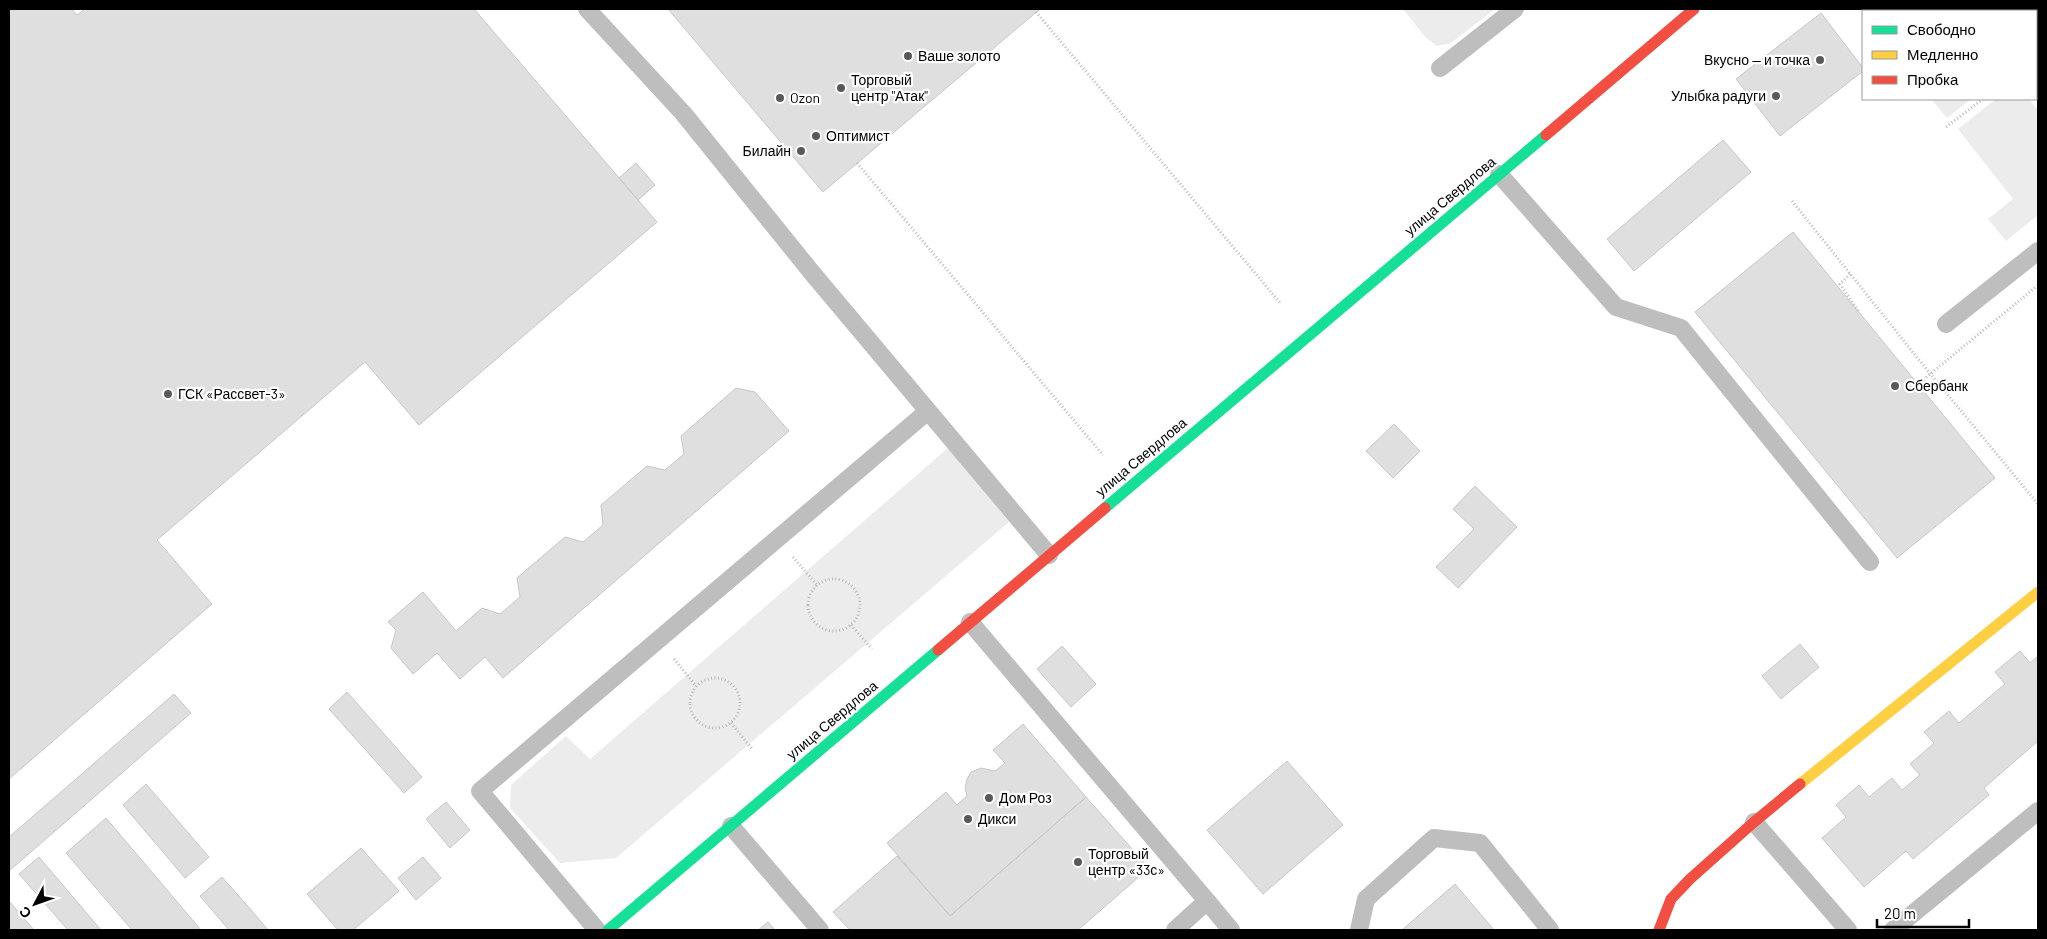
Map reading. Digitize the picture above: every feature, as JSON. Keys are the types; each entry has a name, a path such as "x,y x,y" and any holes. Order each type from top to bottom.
{"main road":[{"name":"улица Свердлова","path":"608,930 1694,9"},
{"path":"1659,930 1671,899 1690,878 1754,822 2038,592"}],"lane":[{"path":"587,9 684,113 819,281 1048,555"},
{"path":"1440,68 1515,9"},
{"path":"1499,174 1616,307 1681,328 1870,562"},
{"path":"1946,324 2038,251"},
{"path":"598,930 480,791 928,411"},
{"path":"970,622 1231,930"},
{"path":"1893,930 2038,811"},
{"path":"1754,822 1848,930"},
{"path":"731,826 820,930"},
{"path":"1359,930 1366,899 1434,838 1480,843 1550,930"},
{"path":"1175,930 1207,901"}],"path":[{"path":"1036,12 1281,304"},
{"path":"1946,128 1982,100"},
{"path":"857,163 1103,455"},
{"path":"1792,201 1930,374 2038,504"},
{"path":"1850,274 1840,284 1859,312"},
{"path":"1918,384 2038,285"},
{"path":"778,539 817,585"},
{"path":"841,580 849,583 855,589 861,605 859,614 851,624 839,631 831,631 815,623 810,616 808,599 817,585 824,581 841,580"},
{"path":"851,624 872,649"},
{"path":"659,641 696,686"},
{"path":"711,678 719,678 734,686 740,701 736,717 730,723 715,729 699,723 694,717 689,701 696,686 703,680 711,678"},
{"path":"730,723 753,750"}],"shaded area":[{"path":"1403,9 1495,9 1451,43 1437,46 1426,38"},
{"path":"1932,100 1970,100 1947,118"},
{"path":"1995,100 2030,100 2038,110 2038,215 2006,241 1988,219 2013,199 1958,129"},
{"path":"948,448 1009,522 616,858 560,863 510,808 511,785 566,736 590,759"}],"building":[{"name":"ГСК «Рассвет-3»","path":"9,9 72,9 77,15 85,9 474,9 657,222 419,425 365,362 157,540 212,604 9,779"},
{"name":"Торговый центр \"Атак\"","path":"668,9 1040,9 823,192"},
{"path":"1821,13 1862,67 1862,72 1780,136 1736,79"},
{"path":"1723,140 1751,172 1634,271 1607,239"},
{"path":"636,163 655,185 638,200 619,178"},
{"path":"1793,232 1995,478 1897,558 1695,312"},
{"path":"736,388 755,392 789,431 503,678 485,657 460,679 437,653 413,674 391,648 396,630 388,622 423,592 456,631 482,608 500,614 520,597 517,578 565,537 583,542 603,525 601,505 647,466 665,470 684,454 681,436"},
{"path":"1394,424 1420,451 1393,478 1366,451"},
{"path":"1475,486 1517,527 1458,588 1436,567 1474,529 1453,509"},
{"path":"1800,644 1819,667 1781,699 1762,676"},
{"path":"1062,646 1096,684 1071,707 1037,669"},
{"path":"2020,651 2030,663 2038,656 2038,741 1984,788 1989,795 1913,859 1906,851 1864,887 1822,838 1846,817 1836,805 1859,785 1869,797 1892,778 1902,790 1920,775 1910,764 1934,743 1924,732 1949,711 1959,723 2005,684 1995,672"},
{"path":"347,692 422,777 404,793 329,709"},
{"path":"174,694 191,713 9,871 9,837"},
{"name":"Торговый центр «33с»","path":"1023,724 1086,797 950,916 887,843 946,792 957,805 967,796 965,788 971,772 981,768 995,771 1005,763 993,750"},
{"path":"1287,761 1343,825 1263,894 1207,830"},
{"path":"146,784 209,857 185,878 123,805"},
{"name":"Торговый центр «33с»","path":"1086,797 1149,868 1078,930 850,930 833,912 897,856 950,916"},
{"path":"446,802 470,830 450,848 426,819"},
{"path":"106,818 201,930 132,930 66,853"},
{"path":"361,848 399,891 353,930 338,930 307,894"},
{"path":"39,857 101,930 68,930 19,874"},
{"path":"423,857 441,878 416,900 398,878"},
{"path":"222,877 268,930 229,930 200,896"},
{"path":"1455,884 1494,930 1402,930"},
{"path":"9,901 34,930 11,930 9,928"},
{"path":"768,922 775,930 758,930"}],"traffic: fast":[{"path":"1105,508 1546,135"},
{"path":"608,930 938,650"}],"traffic: slow":[{"path":"1800,784 2038,592"}],"traffic: jam":[{"path":"1546,135 1694,9"},
{"path":"938,650 1105,508"},
{"path":"1659,930 1671,899 1690,879 1800,784"}],"place":[{"name":"Ваше золото","path":"908,56"},
{"name":"Вкусно — и точка","path":"1820,60"},
{"name":"Торговый центр \"Атак\"","path":"841,88"},
{"name":"Улыбка радуги","path":"1776,96"},
{"name":"Ozon","path":"780,98"},
{"name":"Оптимист","path":"816,136"},
{"name":"Билайн","path":"801,151"},
{"name":"Сбербанк","path":"1895,386"},
{"name":"ГСК «Рассвет-3»","path":"168,394"},
{"name":"Дом Роз","path":"989,798"},
{"name":"Дикси","path":"968,819"},
{"name":"Торговый центр «33с»","path":"1078,862"}]}
